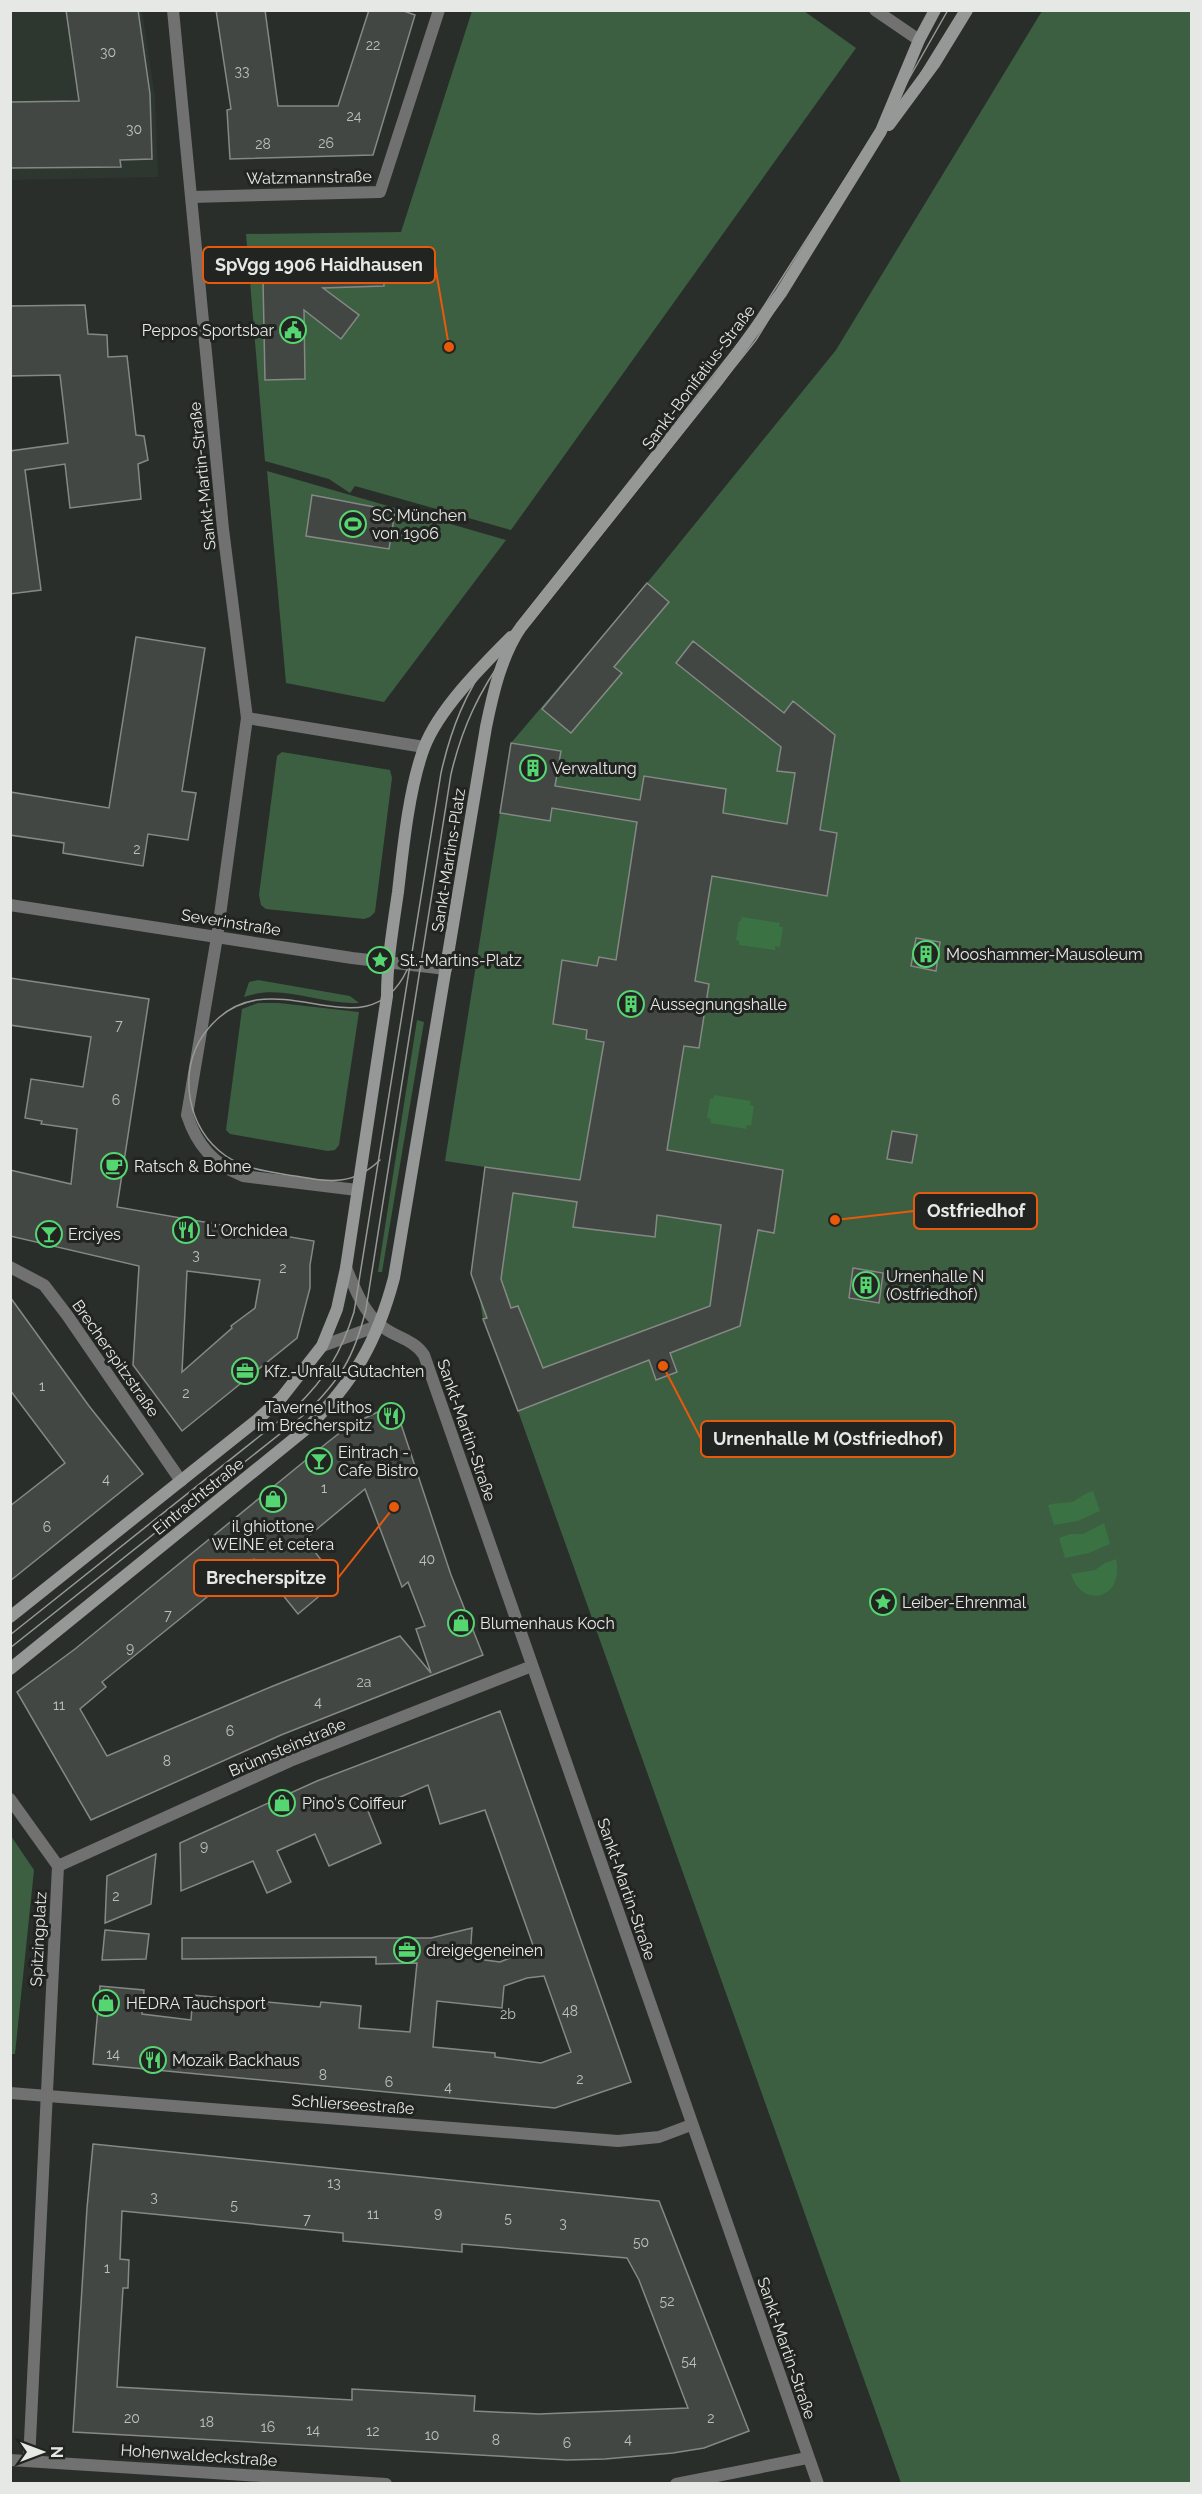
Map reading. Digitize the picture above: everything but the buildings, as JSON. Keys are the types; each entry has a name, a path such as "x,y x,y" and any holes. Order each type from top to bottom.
{"main road":[{"name":"Sankt-Bonifatius-Straße","path":"521,627 752,336 782,293 881,131 919,40 935,10"},
{"name":"Sankt-Bonifatius-Straße","path":"881,131 891,123 934,64 967,10"},
{"path":"346,1268 387,996 387,962 404,843 424,747 434,728 472,678 521,627"},
{"name":"Sankt-Martins-Platz","path":"380,1325 394,1278 422,1099 486,727 501,670 521,627"},
{"name":"Eintrachtstraße","path":"10,1617 282,1397 322,1346 337,1309 346,1268"},
{"name":"Eintrachtstraße","path":"10,1669 306,1429 359,1368 380,1325"}],"street":[{"name":"Sankt-Martin-Straße","path":"173,10 223,529 247,718 217,937"},
{"name":"Watzmannstraße","path":"192,197 380,192 439,10"},
{"path":"875,10 919,40"},
{"path":"247,718 424,747"},
{"name":"Severinstraße","path":"10,905 446,969"},
{"path":"217,937 187,1115 193,1132 215,1161 243,1176 357,1190"},
{"name":"Brecherspitzstraße","path":"10,1267 44,1285 68,1316 181,1481"},
{"path":"322,1346 380,1325 366,1309 346,1268"},
{"name":"Sankt-Martin-Straße","path":"380,1325 419,1348 424,1355 818,2484"},
{"name":"Brünnsteinstraße","path":"58,1866 290,1761 532,1666"},
{"path":"10,1799 58,1866"},
{"name":"Spitzingplatz","path":"29,2461 58,1866"},
{"name":"Schlierseestraße","path":"10,2093 618,2141 659,2137 691,2125"},
{"path":"676,2484 807,2457"},
{"name":"Hohenwaldeckstraße","path":"10,2460 386,2484"}],"shaded area":[{"path":"10,11 142,11 155,97 158,177 11,180"},
{"path":"472,11 804,11 856,48 511,530 355,486 350,493 329,479 265,461 246,234 401,232"},
{"path":"1042,11 1191,11 1191,2483 901,2483 518,1411 483,1319 471,1274 485,1167 445,1161 511,743 647,583 836,350"},
{"path":"267,471 506,540 384,702 286,683"},
{"path":"282,752 390,770 392,778 375,912 370,917 364,919 266,909 261,905 259,895 277,756"},
{"path":"742,917 780,923 779,927 783,927 780,947 775,946 775,950 739,945 739,941 736,940 739,921"},
{"path":"258,980 350,996 359,1003 272,992 244,997 249,982"},
{"path":"258,1003 279,1003 359,1012 339,1145 335,1150 328,1151 230,1134 226,1130 242,1009"},
{"path":"417,1020 424,1022 382,1272 378,1272"},
{"path":"714,1095 751,1101 750,1105 754,1106 751,1126 747,1125 746,1129 710,1123 711,1119 707,1118 710,1099 713,1099"},
{"path":"1093,1491 1100,1511 1078,1521 1054,1525 1048,1505 1074,1501"},
{"path":"1104,1523 1110,1544 1089,1553 1065,1558 1059,1538 1070,1534 1083,1534"},
{"path":"1116,1559 1117,1573 1109,1591 1092,1596 1076,1585 1071,1574 1095,1570"},
{"path":"11,1836 34,1870 15,2054 10,2054"}],"tram line":[{"path":"10,1635 295,1408 324,1375 338,1352 354,1312 441,773 449,741 460,712 492,656 748,331 907,82 948,10"},
{"path":"10,1648 305,1414 337,1379 351,1355 366,1309 451,774 460,741 473,710 488,681 507,653 756,340 960,10"},
{"path":"380,1160 360,1174 341,1180 268,1172 234,1161 213,1145 202,1131 195,1116 190,1099 191,1065 204,1034 229,1010 256,1000 285,1000 340,1007 366,1006 389,995 407,970"}],"place":[{"name":"Peppos Sportsbar","path":"293,330"},
{"name":"SpVgg 1906 Haidhausen","path":"449,347"},
{"name":"SC München von 1906","path":"353,524"},
{"name":"Verwaltung","path":"533,768"},
{"name":"Mooshammer-Mausoleum","path":"926,954"},
{"name":"St.-Martins-Platz","path":"380,960"},
{"name":"Aussegnungshalle","path":"631,1004"},
{"name":"Ratsch & Bohne","path":"114,1166"},
{"name":"Ostfriedhof","path":"835,1220"},
{"name":"L' Orchidea","path":"186,1230"},
{"name":"Erciyes","path":"49,1234"},
{"name":"Urnenhalle N (Ostfriedhof)","path":"866,1285"},
{"name":"Urnenhalle M (Ostfriedhof)","path":"663,1366"},
{"name":"Kfz.-Unfall-Gutachten","path":"245,1371"},
{"name":"Taverne Lithos im Brecherspitz","path":"391,1416"},
{"name":"Eintrach - Cafe Bistro","path":"319,1461"},
{"name":"il ghiottone WEINE et cetera","path":"273,1499"},
{"name":"Brecherspitze","path":"394,1507"},
{"name":"Leiber-Ehrenmal","path":"883,1602"},
{"name":"Blumenhaus Koch","path":"461,1623"},
{"name":"Pino's Coiffeur","path":"282,1803"},
{"name":"dreigegeneinen","path":"407,1950"},
{"name":"HEDRA Tauchsport","path":"106,2003"},
{"name":"Mozaik Backhaus","path":"153,2060"}]}
